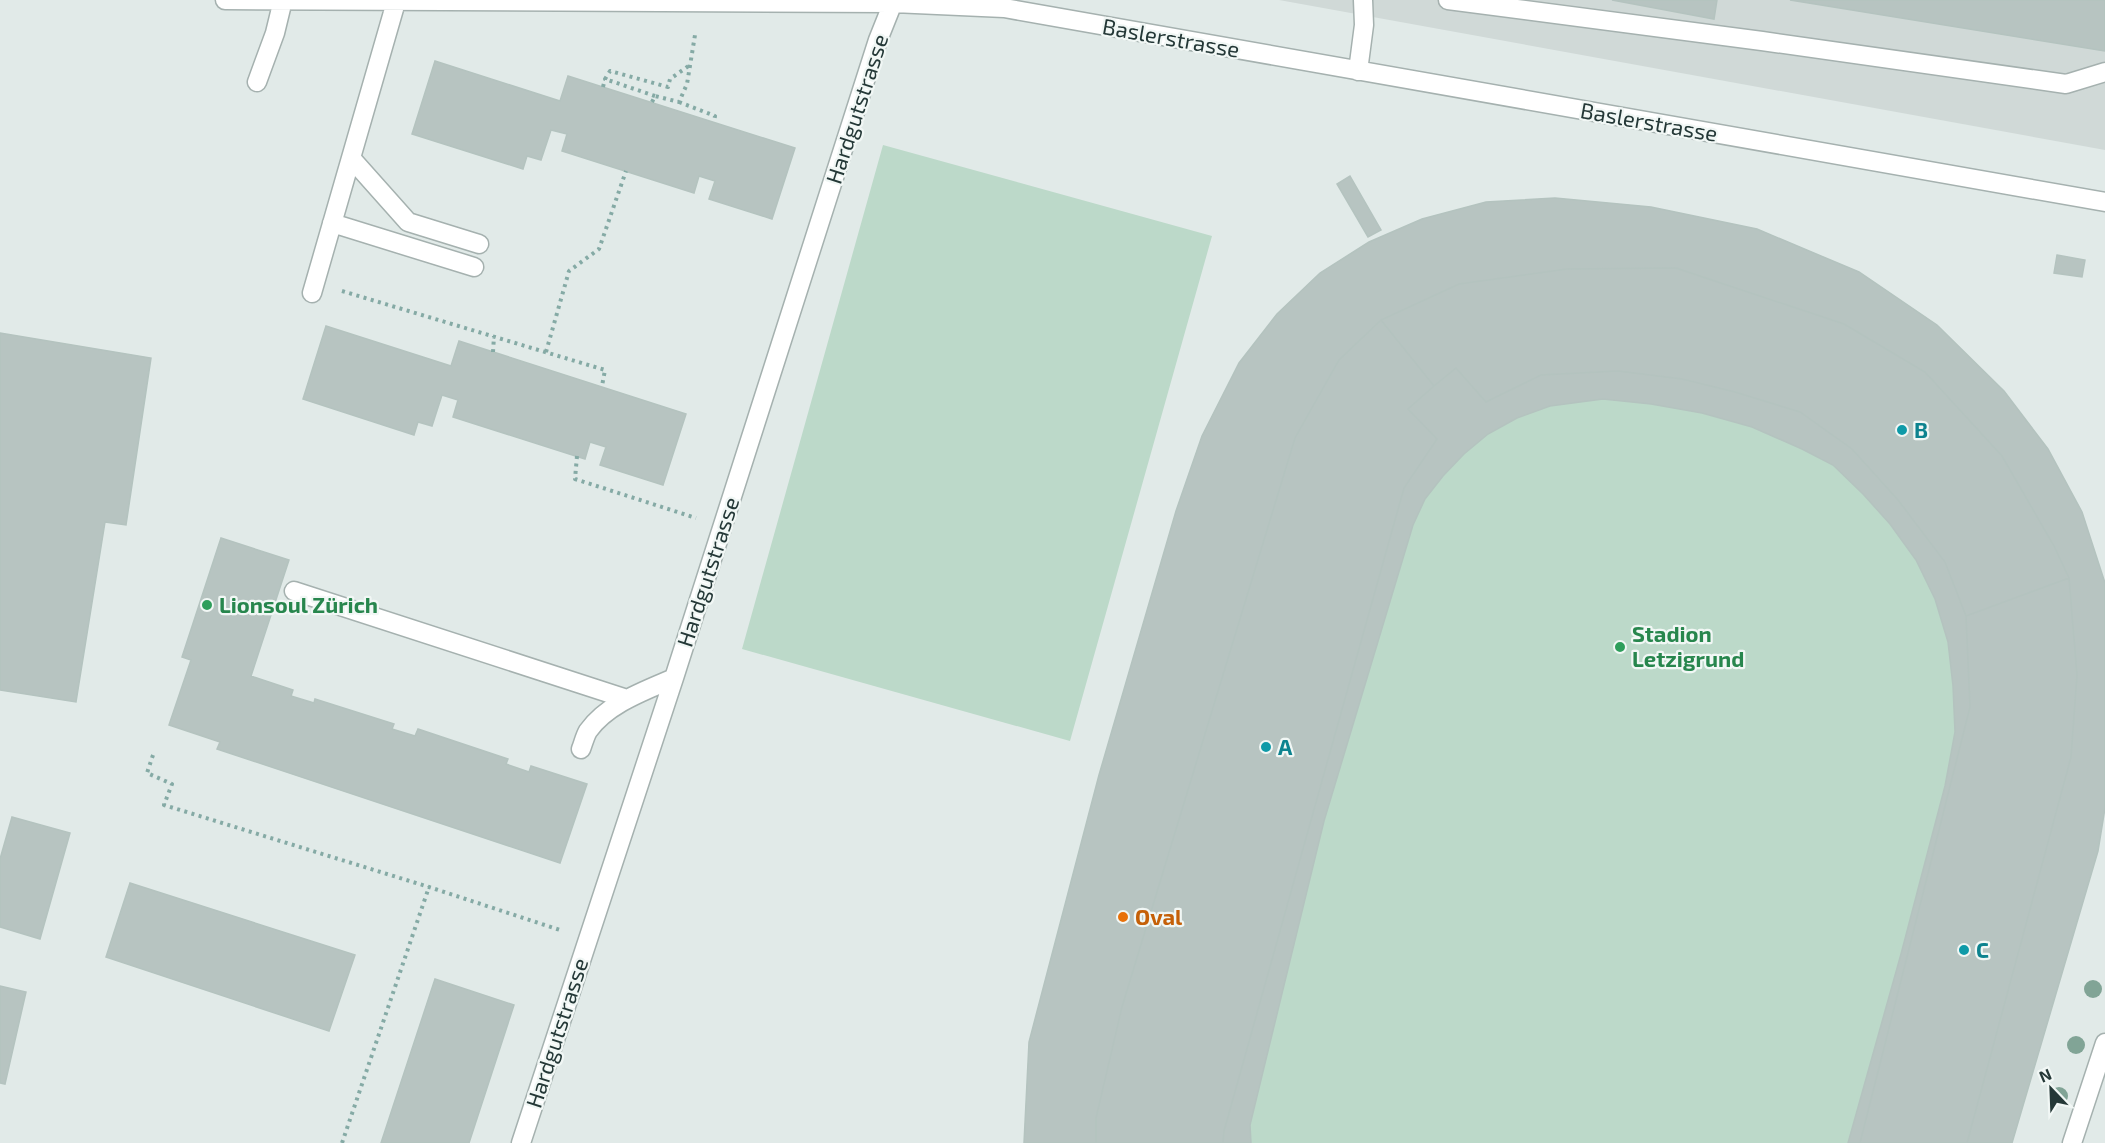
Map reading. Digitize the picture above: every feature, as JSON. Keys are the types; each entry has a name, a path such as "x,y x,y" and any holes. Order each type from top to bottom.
{"street":[{"name":"Baslerstrasse","path":"225,0 893,2 1004,8 2105,202"},
{"path":"257,82 275,33 283,0"},
{"path":"1358,71 1364,25 1363,0"},
{"path":"1448,0 2066,84 2105,72"},
{"path":"314,288 396,2"},
{"name":"Hardgutstrasse","path":"521,1143 674,678 878,40 893,2"},
{"path":"351,158 408,222 479,244"},
{"path":"332,223 474,267"},
{"path":"294,591 627,699"},
{"path":"581,749 588,732 605,714 627,699 674,678"},
{"path":"2072,1143 2105,1043"}],"path":[{"path":"679,102 687,84 695,35"},
{"path":"603,87 610,71 668,87 670,79 690,65"},
{"path":"605,80 679,102 716,116 714,122"},
{"path":"652,102 655,96"},
{"path":"546,351 569,271 599,249 626,171"},
{"path":"314,288 494,336 605,370 602,386"},
{"path":"493,352 494,336"},
{"path":"577,456 575,479 722,527"},
{"path":"153,755 147,773 172,784 164,805 429,887 587,939"},
{"path":"342,1143 429,887"}],"shaded area":[{"path":"1279,0 2105,0 2105,150"}],"green space":[{"path":"883,145 1212,236 1070,741 742,649"},
{"name":"Stadion Letzigrund","path":"1555,198 1651,207 1757,229 1859,272 1937,325 2004,391 2048,449 2082,512 2105,583 2105,808 2098,851 2012,1143 1024,1143 1029,1042 1099,775 1176,511 1202,436 1239,363 1277,314 1320,273 1369,242 1422,219 1486,202"}],"building":[{"path":"1612,0 1717,0 1714,19"},
{"path":"1790,0 2105,0 2105,51"},
{"path":"435,61 560,101 568,76 795,148 772,219 709,199 715,181 699,176 694,193 562,151 567,134 551,130 541,160 527,156 523,169 412,134"},
{"path":"1350,176 1381,230 1368,237 1337,184"},
{"path":"1555,198 1651,207 1757,229 1859,272 1937,325 2004,391 2048,449 2082,512 2105,583 2105,808 2098,851 2012,1143 1848,1143 1945,786 1955,732 1948,642 1935,599 1916,560 1890,524 1863,494 1833,465 1802,449 1752,427 1702,413 1603,399 1550,406 1517,418 1488,434 1464,454 1425,499 1413,525 1324,821 1250,1125 1251,1143 1024,1143 1029,1042 1099,775 1176,511 1202,436 1239,363 1277,314 1320,273 1369,242 1422,219 1486,202"},
{"path":"2057,255 2085,260 2082,277 2054,273"},
{"name":"B","path":"1676,268 1844,324 1925,372 2002,456 2054,546 2069,578 1966,616 1945,562 1898,500 1852,449 1800,412 1682,379 1618,371 1541,375 1486,402 1456,368 1434,386 1381,320 1459,284 1567,269"},
{"name":"A","path":"1381,320 1434,386 1408,409 1437,439 1404,488 1224,1131 1223,1143 1096,1143 1096,1118 1122,1007 1295,438 1339,360"},
{"path":"326,326 451,366 459,341 686,414 663,485 600,465 606,447 590,442 585,459 453,417 458,400 442,395 432,426 418,422 414,435 303,399"},
{"path":"0,333 151,358 126,525 105,522 76,702 0,690"},
{"path":"221,538 289,560 251,676 293,690 291,696 314,703 315,699 394,724 392,729 415,736 418,729 508,759 506,764 529,772 531,766 587,784 560,863 217,749 220,742 169,725 191,660 182,657"},
{"name":"C","path":"2069,578 2077,675 2071,757 1967,1143 1860,1143 1970,707 1966,616"},
{"path":"12,817 70,833 40,939 0,927 0,859"},
{"path":"130,883 355,955 329,1031 106,957"},
{"path":"435,979 514,1005 469,1143 381,1143"},
{"path":"0,986 26,992 5,1084 0,1083"}],"place":[{"name":"B","path":"1902,430"},
{"name":"Lionsoul Zürich","path":"207,605"},
{"name":"Stadion Letzigrund","path":"1620,647"},
{"name":"A","path":"1266,747"},
{"name":"Oval","path":"1123,917"},
{"name":"C","path":"1964,950"}]}
